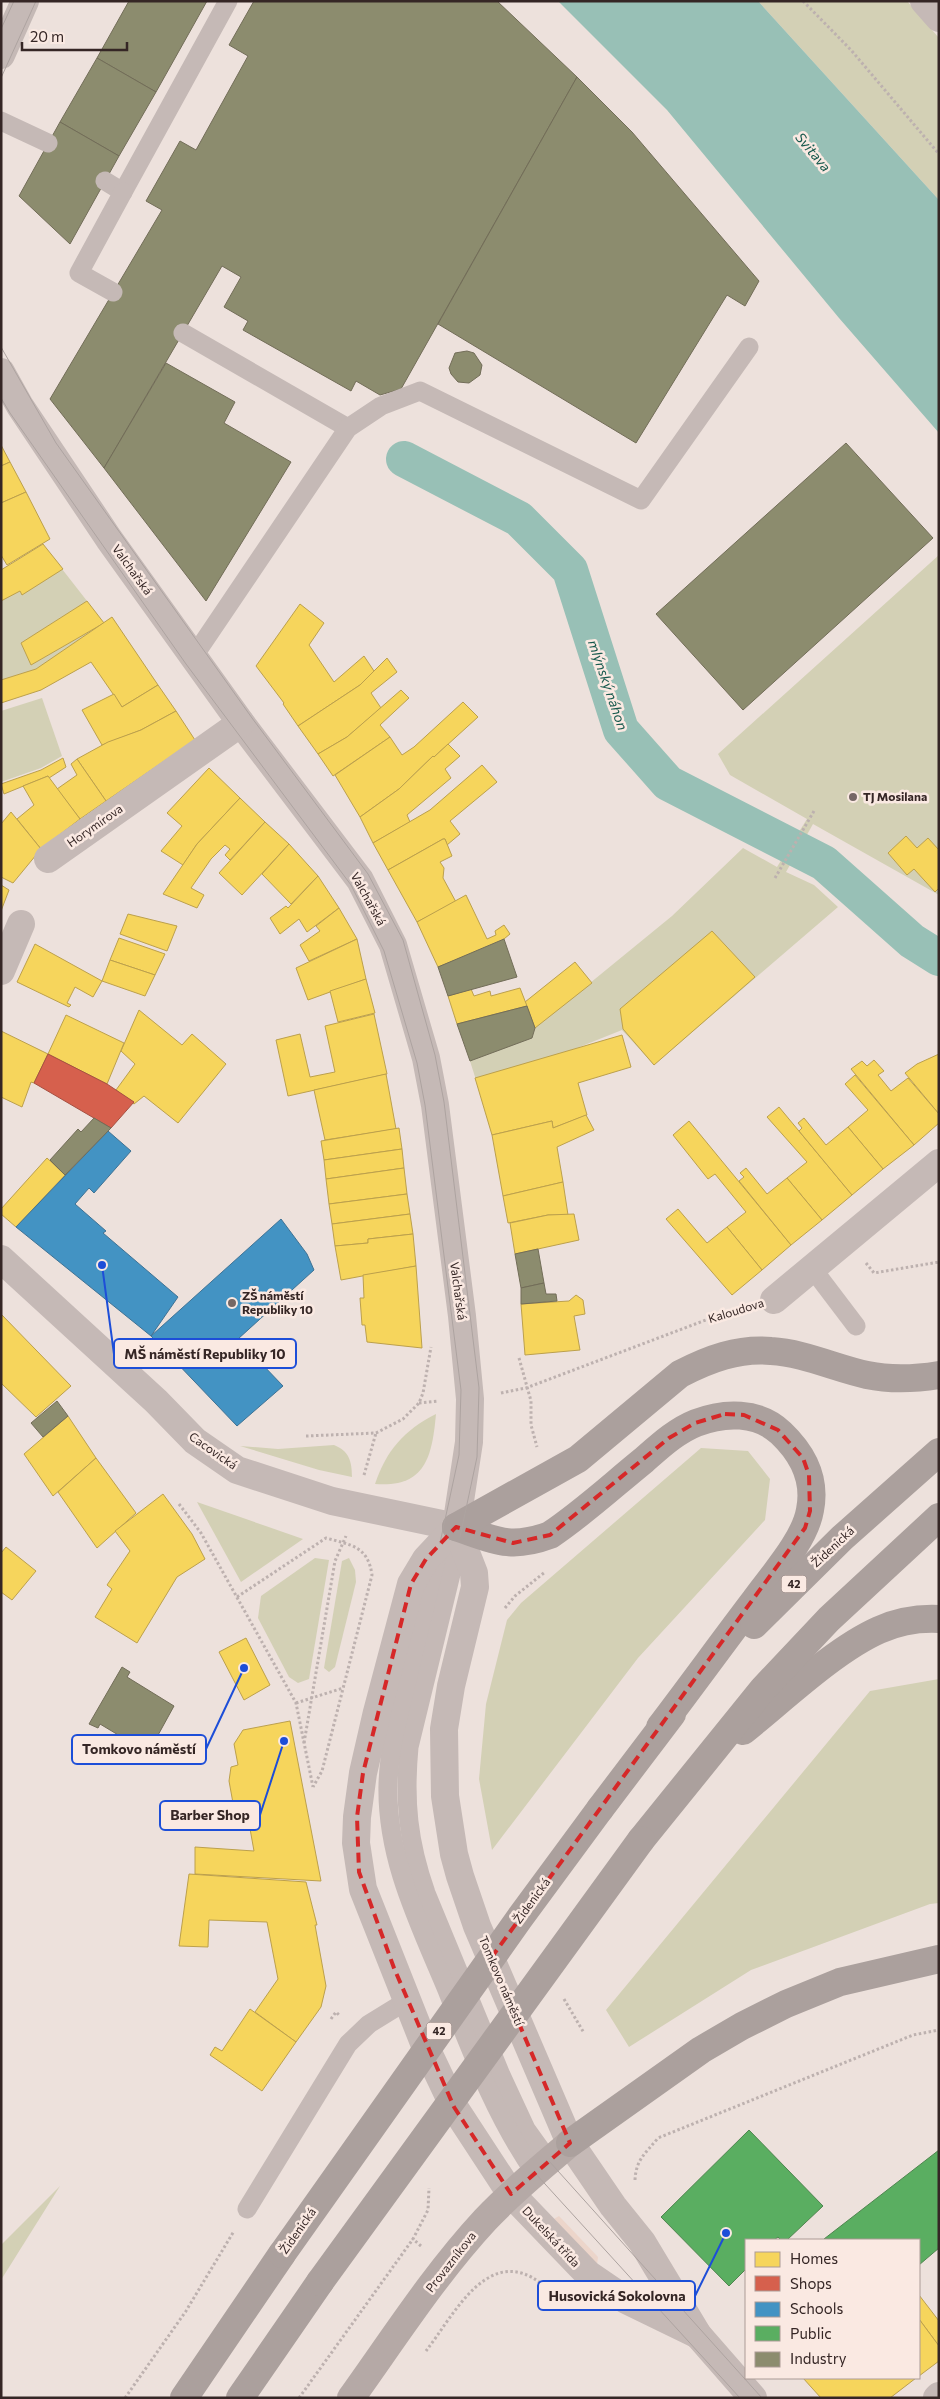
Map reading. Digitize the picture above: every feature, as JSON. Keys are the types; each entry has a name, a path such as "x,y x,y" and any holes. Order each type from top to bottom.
{"highway":[{"path":"452,1535 578,1459 680,1374 724,1355 772,1350 795,1354 868,1375 893,1378 939,1375"},
{"path":"452,1535 513,1544 528,1543 550,1536 669,1438 710,1418 725,1414 744,1415 762,1421 778,1430 792,1443 803,1458 809,1475 812,1493 810,1511 805,1528 780,1566 660,1727"},
{"name":"Židenická","path":"184,2398 282,2254 513,1926 660,1727 732,1648 793,1586 842,1538 939,1452"},
{"path":"240,2398 320,2282 641,1840 700,1764 763,1689 829,1619 939,1517"},
{"path":"700,1764 856,1642 879,1630 904,1622 939,1619"},
{"path":"570,2143 701,2050 742,2026 786,2004 840,1982 939,1958"}],"main road":[{"name":"Provazníkova","path":"351,2398 447,2265 485,2220 511,2194 570,2143"}],"street":[{"path":"1,55 25,1"},
{"path":"924,1 939,18"},
{"name":"Valchařská","path":"1,372 20,406 104,530 241,723 360,880 393,944 426,1058 435,1105 470,1399 469,1442 452,1535"},
{"name":"Horymírova","path":"48,859 241,723"},
{"path":"1,971 21,924"},
{"name":"Kaloudova","path":"774,1300 939,1163"},
{"name":"Cacovická","path":"1,1259 156,1401 195,1441 237,1470 332,1501 452,1535"},
{"path":"452,1535 426,1559 411,1584 363,1773 357,1817 356,1843 363,1889 426,2048 454,2107 511,2194"},
{"name":"Tomkovo náměstí","path":"452,1535 474,1573 474,1587 451,1686 444,1730 445,1796 454,1854 477,1926 570,2143"},
{"name":"Dukelská třída","path":"570,2143 607,2198 642,2242 698,2335 753,2398"},
{"name":"Dukelská třída","path":"511,2194 588,2274 626,2300 698,2335"}],"lane":[{"path":"113,292 79,273 228,1"},
{"path":"1,121 48,143"},
{"path":"106,180 123,192"},
{"path":"183,333 348,428"},
{"path":"194,656 348,428 382,406 420,391 641,500 748,347"},
{"path":"812,1268 856,1326"},
{"path":"452,1535 392,1743 388,1783 393,1846 405,1888 495,2107 513,2142 542,2167"},
{"path":"247,2209 348,2044 368,2024 408,2000"}],"path":[{"path":"803,1 851,50 939,154"},
{"path":"775,878 814,811"},
{"path":"846,1239 874,1273 939,1262"},
{"name":"Kaloudova","path":"526,1388 719,1315 774,1300"},
{"path":"306,1436 376,1433 403,1419 419,1403 423,1393 431,1341"},
{"path":"520,1358 530,1401 531,1425 545,1479"},
{"path":"179,1504 201,1533 236,1597 296,1704 313,1787 322,1771 372,1575 366,1556 358,1548 326,1538 236,1597"},
{"path":"502,1612 515,1596 566,1554 559,1529"},
{"path":"304,1743 335,1561 344,1543"},
{"path":"296,1704 343,1688"},
{"path":"560,1991 584,2033"},
{"path":"635,2186 639,2162 646,2148 658,2138 913,2035 939,2030"},
{"path":"125,2398 186,2311 247,2209"},
{"path":"299,2398 413,2239"},
{"path":"420,2359 476,2287 492,2274 502,2271 524,2273 543,2285"}],"highlighted area":[{"path":"725,1414 744,1415 778,1430 803,1458 809,1475 810,1511 805,1528 491,1958 570,2143 511,2194 454,2107 394,1968 359,1872 357,1817 363,1773 411,1584 426,1559 456,1527 513,1543 550,1535 669,1438 695,1423"}],"shaded area":[{"path":"758,1 907,1 939,38 939,200"},
{"name":"TJ Mosilana","path":"939,555 939,895 813,824 786,872 814,885 838,907 654,1065 622,1030 577,1048 476,1080 470,1061 532,1038 535,1028 672,916 743,848 777,867 807,819 730,775 718,754"},
{"path":"62,569 87,601 21,643 31,665 102,624 36,669 1,680 1,578 11,574 21,593"},
{"path":"42,698 62,756 41,768 1,782 1,711"},
{"path":"436,1414 428,1456 416,1475 405,1481 392,1484 375,1484 385,1461 398,1443 415,1427"},
{"path":"334,1445 343,1450 349,1457 352,1477 319,1470 240,1446 278,1449"},
{"path":"701,1448 748,1451 770,1479 765,1520 638,1658 492,1850 479,1779 486,1704 507,1620 521,1603"},
{"path":"197,1502 303,1539 241,1582"},
{"path":"315,1558 329,1560 309,1679 298,1683 289,1677 258,1618 261,1596"},
{"path":"349,1558 355,1570 356,1582 335,1667 329,1672 324,1668 342,1561"},
{"path":"939,1679 939,1903 930,1904 751,1970 629,2047 606,2010 870,1691"},
{"path":"60,2186 1,2280 1,2245"},
{"path":"559,2216 598,2257 597,2265 554,2219"}],"water":[{"name":"Svitava","path":"558,1 758,1 939,200 939,433 839,318 667,110"}],"building: Homes":[{"path":"1,445 10,462 1,466"},
{"path":"10,462 26,492 1,503 1,466"},
{"path":"26,492 50,539 7,565 1,555 1,503"},
{"path":"43,544 63,569 22,595 20,591 1,601 1,570"},
{"path":"87,601 104,623 31,665 21,643"},
{"path":"300,604 324,623 309,645 334,682 364,656 374,671 360,685 298,726 284,703 256,666"},
{"path":"112,617 158,685 122,707 91,662 41,690 1,703 1,680 36,669"},
{"path":"387,658 397,672 371,693 381,708 347,737 318,754 298,726 360,685"},
{"path":"158,685 176,711 141,730 102,745 82,710 114,694 122,707"},
{"path":"401,690 409,698 380,725 390,737 333,776 318,754 347,737"},
{"path":"463,702 478,717 399,789 360,817 335,775 390,737 402,755 414,747"},
{"path":"176,711 195,740 106,801 77,759 108,742 141,730"},
{"path":"448,744 460,756 445,769 451,778 407,815 410,822 373,843 360,817 399,789"},
{"path":"63,758 66,767 49,778 48,776 4,794 1,784 41,770"},
{"path":"77,759 106,801 80,819 57,789 77,775 71,764"},
{"path":"482,765 497,782 450,821 460,834 447,845 445,839 443,839 388,870 373,843 430,810"},
{"path":"209,768 240,798 197,844 183,865 161,851 182,826 167,813"},
{"path":"48,776 80,819 41,849 17,819 34,805 23,786"},
{"path":"240,798 265,822 230,860 225,855 230,849 225,845 211,859 191,888 204,895 197,908 163,894 197,844"},
{"path":"11,812 41,849 13,883 1,877 1,824"},
{"path":"265,822 289,844 242,895 219,873"},
{"path":"906,836 917,848 928,838 939,850 939,888 935,892 914,869 907,875 888,853"},
{"path":"445,839 452,856 440,862 444,868 443,878 456,902 417,922 388,870"},
{"path":"289,844 318,876 291,904 262,874"},
{"path":"318,876 339,908 307,932 299,919 280,934 270,918 286,906 288,908"},
{"path":"1,885 9,890 1,911"},
{"path":"466,895 487,939 496,935 495,931 504,925 510,934 499,943 438,967 417,922"},
{"path":"339,908 357,939 309,961 300,945 320,931 316,926"},
{"path":"128,914 177,926 167,951 120,934"},
{"path":"712,931 755,977 654,1065 623,1029 620,1009"},
{"path":"119,938 165,954 155,975 110,960"},
{"path":"357,939 366,979 308,1000 296,968"},
{"path":"35,944 102,981 93,997 75,987 67,1003 71,1005 69,1007 17,982"},
{"path":"110,960 155,975 145,996 102,981"},
{"path":"575,962 592,983 535,1028 525,1002"},
{"path":"366,979 375,1013 338,1022 330,991"},
{"path":"520,988 527,1006 457,1024 448,996 471,989 474,996 490,991 491,996"},
{"path":"139,1010 182,1045 192,1034 226,1064 178,1123 144,1096 134,1104 116,1090 135,1064 121,1051"},
{"path":"374,1014 387,1074 288,1096 276,1040 300,1034 310,1077 335,1072 325,1026"},
{"path":"66,1015 124,1043 107,1084 48,1054"},
{"path":"1,1031 48,1054 34,1083 31,1082 22,1107 1,1097"},
{"path":"622,1035 631,1067 578,1083 587,1115 553,1128 552,1121 492,1135 475,1078"},
{"path":"939,1054 939,1114 905,1073 917,1064"},
{"path":"874,1060 884,1071 878,1075 891,1091 908,1078 939,1114 939,1123 914,1145 851,1069 862,1061 867,1066"},
{"path":"386,1074 396,1129 325,1140 314,1090"},
{"path":"855,1075 914,1145 883,1169 848,1127 868,1110 845,1084"},
{"path":"779,1107 852,1195 822,1220 787,1178 807,1162 767,1117"},
{"path":"586,1115 594,1130 557,1147 563,1182 503,1196 492,1135 552,1121 553,1128"},
{"path":"804,1118 826,1145 848,1127 883,1169 852,1195 799,1131 802,1128 798,1123"},
{"path":"689,1121 791,1245 762,1270 727,1227 746,1212 715,1174 708,1179 673,1135"},
{"path":"399,1128 402,1149 324,1160 321,1141"},
{"path":"402,1149 404,1168 326,1179 324,1160"},
{"path":"47,1158 65,1175 16,1227 1,1214 1,1209"},
{"path":"404,1168 407,1194 329,1204 326,1179"},
{"path":"746,1168 767,1194 787,1178 822,1220 791,1245 739,1181 744,1177 740,1173"},
{"path":"563,1182 568,1215 548,1215 508,1223 503,1196"},
{"path":"407,1194 410,1214 332,1224 329,1204"},
{"path":"678,1209 707,1243 727,1227 762,1270 732,1295 666,1219"},
{"path":"410,1214 413,1234 368,1239 368,1243 335,1246 332,1224"},
{"path":"574,1214 579,1240 515,1254 510,1223 548,1215"},
{"path":"413,1234 416,1266 341,1280 335,1246 368,1243 368,1239"},
{"path":"416,1266 422,1348 367,1342 365,1325 362,1325 360,1298 364,1298 363,1275"},
{"path":"576,1295 583,1300 585,1314 574,1316 580,1350 525,1355 521,1304 569,1301"},
{"path":"1,1314 71,1386 36,1417 1,1383"},
{"path":"68,1416 96,1458 53,1496 24,1454"},
{"path":"96,1458 136,1513 97,1548 58,1492"},
{"path":"163,1494 192,1534 205,1559 177,1577 137,1643 95,1617 112,1589 107,1585 130,1551 115,1531"},
{"path":"6,1547 36,1571 12,1600 1,1592 1,1553"},
{"path":"246,1638 270,1685 244,1700 219,1652"},
{"path":"290,1721 321,1881 195,1874 195,1847 254,1851 247,1812 235,1814 229,1781 231,1767 238,1765 234,1744 243,1730"},
{"path":"189,1874 306,1882 317,1925 315,1925 326,1986 321,2007 296,2042 255,2012 278,1979 267,1922 209,1920 208,1947 179,1946"},
{"path":"250,2009 296,2042 262,2091 210,2055 215,2047 222,2051"},
{"path":"920,2296 939,2321 939,2346 920,2320"},
{"path":"920,2320 939,2346 939,2361 920,2375"},
{"path":"804,2379 915,2379 890,2398 821,2398"}],"building: Shops":[{"path":"48,1054 107,1084 134,1102 111,1128 34,1083"}],"building: Schools":[{"path":"108,1131 131,1151 94,1193 89,1188 75,1204 106,1231 103,1233 178,1297 151,1336 16,1227"},
{"name":"ZŠ náměstí Republiky 10","path":"281,1219 307,1254 314,1270 238,1339 283,1386 237,1426 151,1336"}],"building: Public":[{"path":"749,2130 823,2206 788,2239 780,2239 778,2237 775,2239 745,2239 745,2270 729,2286 661,2217"},
{"path":"939,2150 939,2248 920,2264 920,2239 824,2239"}],"building: Industry":[{"path":"129,1 207,1 156,92 97,58"},
{"path":"254,1 497,1 577,77 401,389 380,395 356,381 351,391 243,330 248,321 224,307 241,277 222,266 104,468 50,399 162,210 146,201 180,141 196,150 248,56 229,45"},
{"path":"97,58 156,92 119,156 60,122"},
{"path":"577,77 632,132 759,281 745,306 727,295 636,443 438,324"},
{"path":"60,122 119,156 70,244 19,196"},
{"path":"467,351 474,353 482,365 480,375 469,383 458,382 451,374 449,368 455,353"},
{"path":"166,363 235,402 224,423 291,462 206,601 104,468"},
{"path":"846,443 933,538 743,710 656,614"},
{"path":"504,939 517,977 448,996 438,967"},
{"path":"527,1006 535,1028 532,1038 470,1061 457,1024"},
{"path":"94,1118 111,1128 65,1175 50,1160 78,1129 81,1132"},
{"path":"538,1249 544,1283 521,1288 515,1254"},
{"path":"544,1283 546,1294 556,1294 557,1301 521,1304 521,1288"},
{"path":"57,1401 68,1416 43,1437 31,1423"},
{"path":"122,1667 130,1672 127,1677 174,1706 146,1757 137,1752 140,1748 100,1724 98,1728 89,1724"}],"waterway":[{"name":"mlýnský náhon","path":"404,459 519,519 570,570 621,730 668,783 824,863 912,941 939,958"}],"tram line":[{"path":"1,29 14,1"},
{"path":"1,78 36,1"},
{"path":"1,347 56,443 252,718 368,874 403,940 435,1055 444,1102 479,1388 477,1457 460,1537"},
{"path":"1,398 186,664 351,885 384,951 417,1063 425,1105 461,1390 459,1455 440,1543"},
{"path":"549,2161 762,2398"},
{"path":"535,2173 740,2398"}],"place":[{"name":"TJ Mosilana","path":"853,797"},
{"name":"MŠ náměstí Republiky 10","path":"102,1265"},
{"name":"ZŠ náměstí Republiky 10","path":"232,1303"},
{"name":"Tomkovo náměstí","path":"244,1668"},
{"name":"Barber Shop","path":"284,1741"},
{"name":"Husovická Sokolovna","path":"726,2233"}]}
